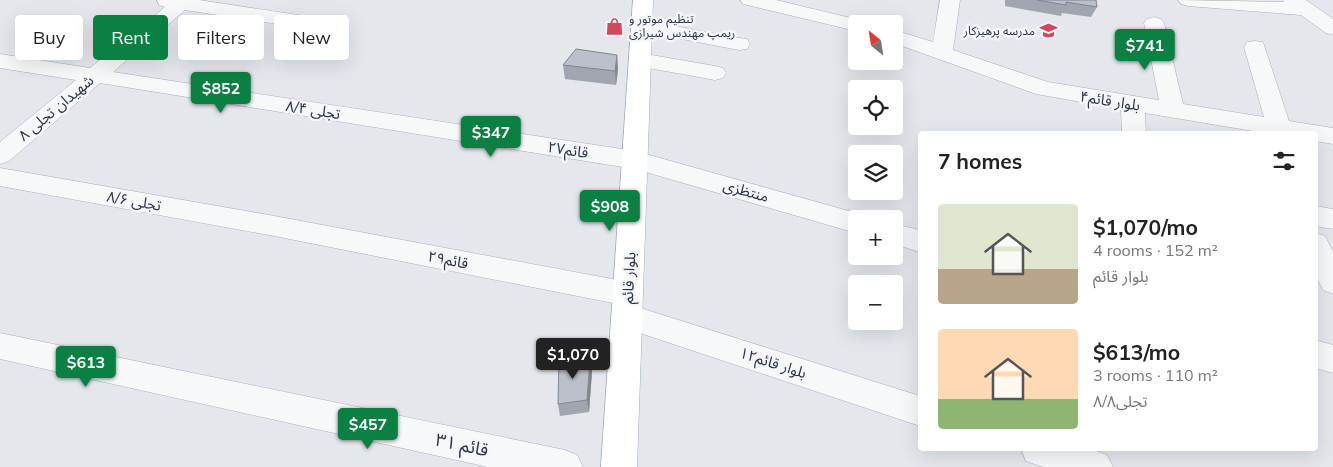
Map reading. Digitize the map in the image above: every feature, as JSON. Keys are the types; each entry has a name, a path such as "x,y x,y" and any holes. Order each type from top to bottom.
{"main road":[{"name":"بلوار قائم","path":"619,467 643,13"}],"street":[{"path":"754,0 848,23"},
{"path":"942,52 950,0"},
{"path":"1188,0 1318,16"},
{"path":"176,1 274,17"},
{"name":"شهیدان تجلی ۸","path":"0,156 96,74 176,1"},
{"path":"643,13 739,44"},
{"path":"1154,23 1173,110"},
{"name":"بلوار قائم۴","path":"903,39 1044,89 1296,131"},
{"path":"1255,47 1267,127"},
{"path":"640,60 715,73"},
{"name":"۸/۴ تجلی","path":"0,61 96,74 353,117"},
{"path":"1132,105 1134,131"},
{"name":"قائم۲۷","path":"353,117 635,160"},
{"name":"بلوار قائم۴","path":"1318,134 1333,136"},
{"name":"منتظزی","path":"635,160 848,221"},
{"name":"تجلی ۸/۶","path":"0,177 269,225"},
{"path":"1318,217 1333,220"},
{"name":"قائم۲۹","path":"269,225 627,305"},
{"path":"903,236 918,240"},
{"path":"1318,250 1333,282"},
{"name":"بلوار قائم۱۲","path":"627,305 918,410"},
{"name":"قائم ۳۱","path":"0,346 565,467"},
{"path":"1318,355 1333,359"},
{"path":"1044,451 1095,467"}],"building":[{"path":"1037,0 1096,0 1097,7 1066,2 1066,5"},
{"path":"576,49 617,55 615,71 563,65"},
{"path":"559,358 590,360 587,400 558,404"}],"place":[{"name":"تنظیم موتور و ریمپ مهندس شیرازی","path":"615,26"},
{"name":"مدرسه پرهیزکار","path":"1049,31"}]}
